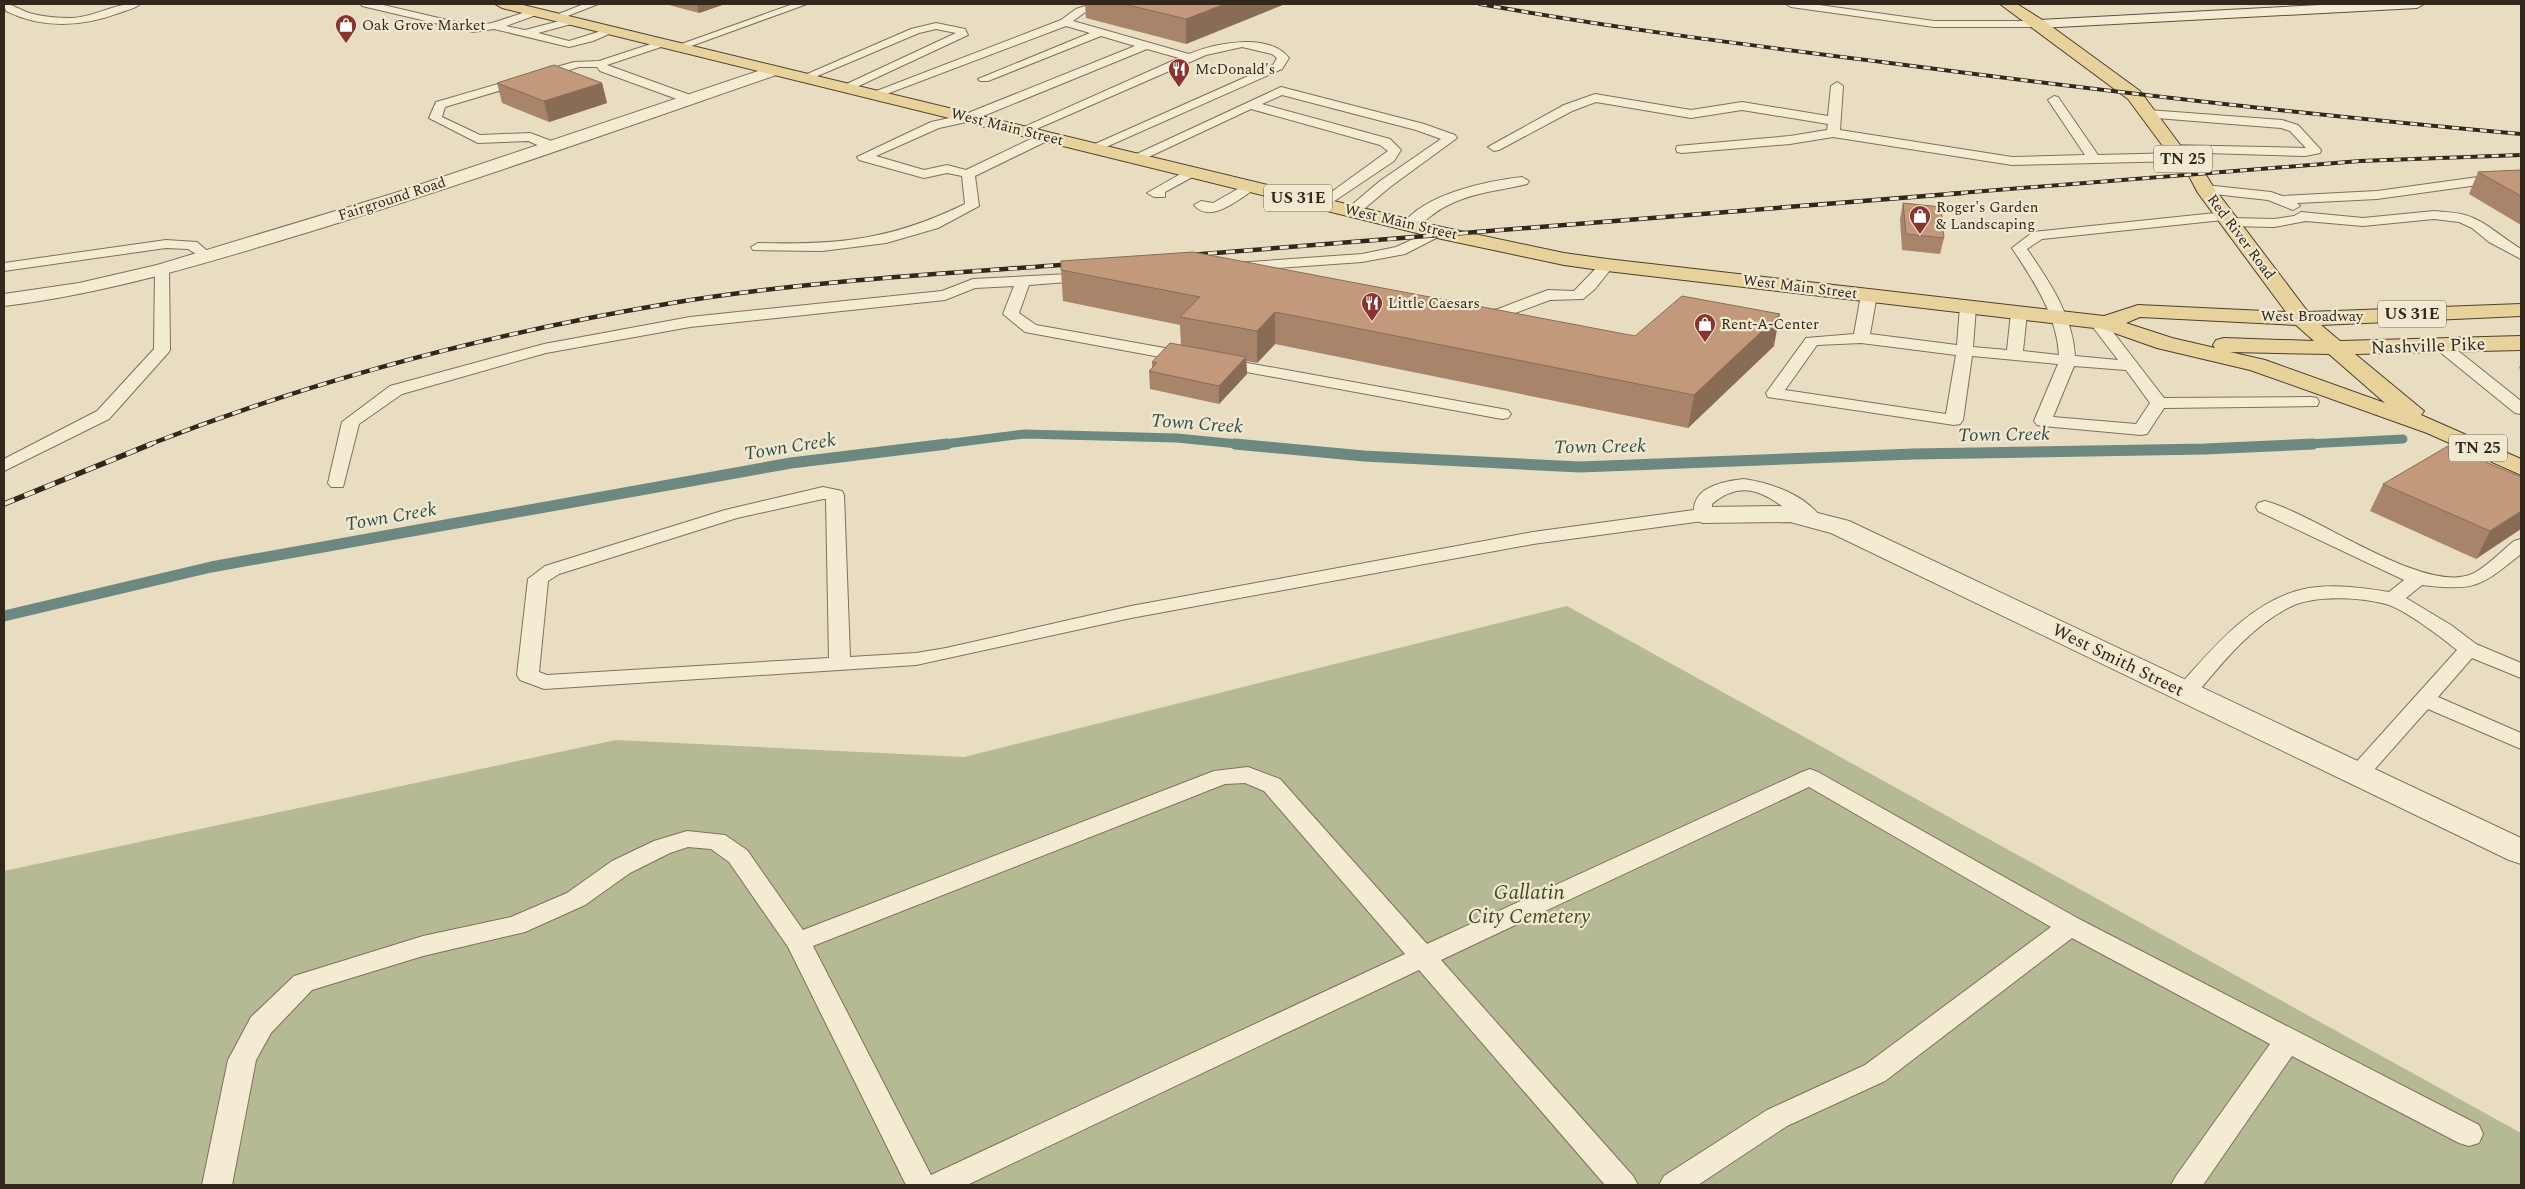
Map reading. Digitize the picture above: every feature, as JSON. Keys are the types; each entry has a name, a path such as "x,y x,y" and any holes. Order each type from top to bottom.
{"main road":[{"name":"West Main Street","path":"502,4 1437,232 1564,259 2102,323 2165,343"},
{"name":"Red River Road","path":"2006,4 2038,24 2134,95 2177,152 2197,174 2205,189 2302,319 2382,390 2435,428"},
{"name":"West Broadway","path":"2102,323 2138,311 2302,319 2521,310"},
{"name":"West Broadway","path":"2165,343 2335,348"},
{"path":"2165,343 2257,365 2435,428"},
{"name":"Nashville Pike","path":"2335,348 2521,343"},
{"name":"TN 25","path":"2435,428 2521,468"}],"street":[{"path":"2038,24 2417,4"},
{"name":"Fairground Road","path":"4,300 79,289 162,270 402,197 773,71"},
{"name":"West Smith Street","path":"1703,515 1790,514 1840,527 2521,852"}],"lane":[{"path":"4,4 10,10 43,18 79,21 135,4"},
{"path":"366,4 474,29 494,26 535,12"},
{"path":"526,34 564,19 593,4"},
{"path":"552,146 530,137 478,138 436,118 440,105 578,64 600,64 671,45 802,4"},
{"path":"872,95 1065,22 1080,10 1100,4"},
{"path":"1791,4 1934,24 2038,24"},
{"path":"1065,22 1190,58"},
{"path":"494,26 569,44 589,40 611,30"},
{"path":"804,78 915,30 936,26 961,31 962,35 844,88"},
{"path":"976,77 1101,32"},
{"path":"1021,131 1202,52 1242,44 1276,51 1284,58 1278,67 1092,148"},
{"path":"1045,137 968,174 947,169 924,174 864,157 934,125 967,118 1028,91 1146,45"},
{"path":"600,64 604,69 689,99"},
{"path":"943,68 1028,91"},
{"path":"1833,127 1837,86"},
{"path":"1135,158 1281,91 1420,127 1451,138 1385,184 1354,211"},
{"path":"1494,147 1568,108 1595,98 1691,114 1742,106 1833,127 2012,161 2094,159 2213,149 2315,150 2315,147 2288,125 2148,114"},
{"path":"2054,100 2094,159"},
{"path":"1250,105 1385,142 1396,150 1389,158 1324,204"},
{"path":"2182,116 2213,149"},
{"path":"2223,119 2254,150"},
{"path":"1682,149 1790,140 1833,127"},
{"path":"1160,194 1154,193 1190,172"},
{"path":"758,247 807,249 891,238 928,227 972,206 968,174"},
{"path":"1409,225 1428,209 1462,193 1488,184 1522,181"},
{"path":"2282,200 2394,192 2478,181 2521,183"},
{"path":"1201,205 1215,208 1250,186"},
{"path":"2205,189 2248,192 2282,200 2291,204 2301,216 2363,222 2434,215 2462,218 2477,225 2521,255"},
{"path":"2394,192 2434,215"},
{"path":"2159,403 2141,430 2043,421 2067,361 2060,319 2040,279 2020,248 2038,235 2227,219 2274,222 2300,219 2301,216"},
{"path":"1224,268 1283,270 1362,258 1400,251 1437,232"},
{"path":"4,267 166,244 192,245 206,256"},
{"path":"1465,316 1475,318 1502,313 1548,295 1578,296 1590,286 1607,265"},
{"path":"4,466 104,415 162,350 162,270"},
{"path":"337,483 351,422 396,390 544,349 690,322 945,295 973,284 1108,276"},
{"path":"1023,281 1011,314 1031,329 1502,414"},
{"path":"1861,338 1869,295"},
{"path":"1968,307 1965,351 1954,420 1774,393 1812,341 1861,338 1965,351 2131,366"},
{"path":"2014,356 2018,314"},
{"path":"2102,323 2159,403"},
{"path":"2441,345 2521,409"},
{"path":"2159,403 2311,402"},
{"path":"840,662 835,495 823,493 732,514 552,570 538,579 528,675 544,682 916,658 946,654 1131,612 1533,538 1616,525 1703,515"},
{"path":"2265,507 2418,579 2458,583 2479,578 2521,545"},
{"path":"2393,599 2418,579"},
{"path":"2186,692 2218,654 2284,602 2312,595 2350,593 2393,599 2444,629 2469,649 2521,672"},
{"path":"2358,774 2469,649"},
{"path":"2424,699 2521,742"},
{"path":"798,942 1222,776 1248,775 1272,785 1623,1185"},
{"path":"938,1185 1810,777 2070,926 2469,1134"},
{"path":"217,1185 242,1060 261,1024 303,983 423,946 516,925 576,899 621,867 662,847 688,839 717,841 738,856 798,942 921,1185"},
{"path":"1674,1185 1776,1118 1875,1073 2070,926"},
{"path":"2186,1185 2288,1041"}],"green space":[{"name":"Gallatin City Cemetery","path":"1567,606 2521,1133 2521,1185 4,1185 4,871 616,740 964,757"}],"building":[{"path":"1124,4 1225,4 1186,19"},
{"path":"554,65 602,83 544,101 497,83"},
{"path":"2521,170 2521,196 2478,172"},
{"path":"1903,203 1941,207 1944,238 1906,234"},
{"path":"1193,252 1635,336 1682,296 1780,314 1694,395 1275,312 1257,331 1180,317 1200,297 1061,270 1061,261"},
{"path":"1170,343 1246,357 1219,386 1149,371 1157,363 1152,362"},
{"path":"2448,446 2521,477 2521,511 2490,531 2383,484"}],"waterway":[{"name":"Town Creek","path":"937,445 1024,434 1177,438 1248,445"},
{"name":"Town Creek","path":"2288,445 2403,439"},
{"name":"Town Creek","path":"4,616 211,567 791,463 947,444"},
{"name":"Town Creek","path":"1235,444 1364,456 1580,467 1914,454 2205,449 2313,444"}],"railway":[{"path":"1480,4 1681,36 2041,82 2281,110 2521,134"},
{"path":"1947,194 2360,161 2521,155"},
{"path":"1190,255 1963,193"},
{"path":"148,445 276,399 406,360 605,315 722,295 772,289 873,279 1075,264"},
{"path":"4,504 151,444"}],"place":[{"name":"Oak Grove Market","path":"346,44"},
{"name":"McDonald's","path":"1179,88"},
{"name":"Roger's Garden & Landscaping","path":"1920,235"},
{"name":"Little Caesars","path":"1372,322"},
{"name":"Rent-A-Center","path":"1705,343"}]}
